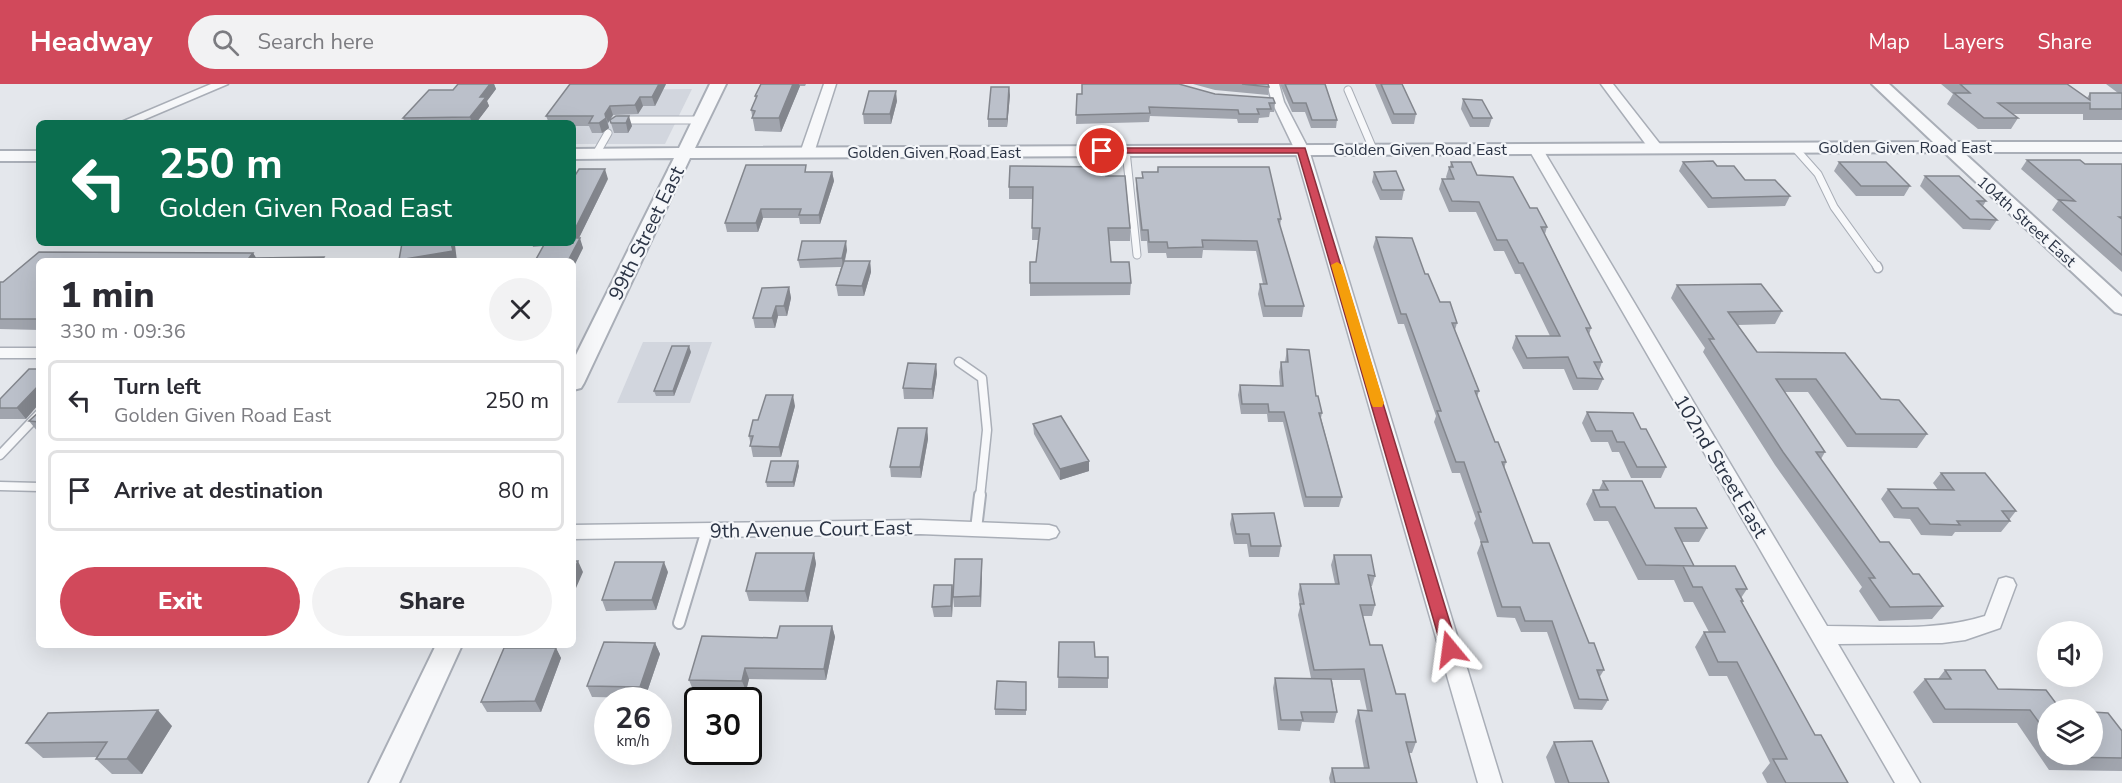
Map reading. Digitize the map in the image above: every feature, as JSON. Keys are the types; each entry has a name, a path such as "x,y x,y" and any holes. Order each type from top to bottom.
{"street":[{"path":"132,120 222,84"},
{"name":"99th Street East","path":"576,371 580,355 685,153 718,84"},
{"path":"807,153 830,84"},
{"path":"1607,84 1655,147"},
{"name":"104th Street East","path":"1880,84 1945,147 2122,309"},
{"path":"1273,95 1302,150 1490,783"},
{"name":"Golden Given Road East","path":"576,154 1655,147 2122,147"},
{"name":"102nd Street East","path":"1535,148 1908,783"},
{"path":"0,156 36,156"},
{"path":"0,353 36,353"},
{"name":"9th Avenue Court East","path":"576,532 920,527 1049,531"},
{"path":"1821,635 1942,634 1965,631 1994,622 2006,585"},
{"path":"384,783 448,648"}],"lane":[{"path":"1348,90 1373,149"},
{"path":"613,124 616,120 701,120"},
{"path":"596,154 608,133"},
{"path":"1794,147 1818,174 1834,207 1878,268"},
{"path":"1126,151 1137,255"},
{"path":"959,362 982,378 987,430 976,529"},
{"path":"0,455 36,417"},
{"path":"0,486 36,487"},
{"path":"679,623 707,530"}],"shaded area":[{"path":"692,89 665,144 576,144 576,124 598,90"},
{"path":"643,342 712,342 690,403 617,403"}],"building":[{"path":"458,84 490,84 480,97 486,97 470,117 403,118 429,90 453,90"},
{"path":"570,84 659,84 652,97 640,97 635,105 610,106 605,114 606,118 599,123 589,123 593,116 546,116"},
{"path":"761,84 793,84 779,118 752,118 755,111 751,110"},
{"path":"1082,84 1179,84 1215,94 1273,98 1275,103 1269,103 1271,109 1257,109 1259,114 1239,114 1238,110 1149,107 1150,113 1076,115 1077,94 1082,94"},
{"path":"1242,84 1268,84 1269,87"},
{"path":"1285,84 1325,84 1337,120 1312,120 1306,103 1293,103"},
{"path":"1381,84 1402,84 1416,114 1394,114"},
{"path":"1960,84 2067,84 2090,100 2090,93 2122,93 2122,109 2090,109 2090,103 1998,103 2018,118 1984,118 1954,93 1970,93"},
{"path":"991,87 1009,87 1007,119 988,119"},
{"path":"869,91 896,91 890,114 863,114"},
{"path":"1463,99 1482,100 1492,118 1473,118"},
{"path":"616,116 629,116 626,123 611,123 610,120"},
{"path":"2027,160 2080,160 2085,164 2122,164 2122,217 2119,217 2122,219 2122,255 2059,200 2075,201"},
{"path":"1713,161 1717,166 1734,166 1745,180 1775,180 1790,196 1712,198 1683,162"},
{"path":"1451,162 1471,162 1477,175 1513,177 1530,208 1537,208 1547,227 1541,227 1591,328 1586,328 1602,362 1594,362 1603,379 1577,378 1568,357 1527,358 1516,336 1560,336 1523,263 1519,263 1507,240 1497,240 1479,202 1452,201 1442,179 1454,179 1449,167 1453,167"},
{"path":"1839,162 1886,162 1910,186 1861,186"},
{"path":"746,165 806,165 805,172 832,172 819,215 799,215 801,209 761,209 756,223 725,223"},
{"path":"1010,166 1105,167 1106,176 1125,176 1130,228 1108,228 1111,262 1129,262 1131,283 1030,283 1030,262 1036,262 1040,228 1032,228 1033,187 1009,187"},
{"path":"1158,167 1269,167 1281,219 1278,219 1304,306 1265,306 1260,284 1267,284 1257,241 1202,240 1203,247 1168,248 1167,242 1149,242 1148,230 1142,230 1136,178 1143,178 1142,172 1158,172"},
{"path":"579,169 605,169 576,227 576,174"},
{"path":"1396,171 1404,190 1382,190 1374,172"},
{"path":"1925,176 1959,176 1986,201 1977,201 1997,220 1970,219"},
{"path":"1376,237 1412,238 1425,274 1428,274 1440,302 1450,302 1457,323 1452,323 1479,391 1475,391 1495,442 1498,442 1506,462 1502,462 1533,543 1549,543 1589,643 1594,643 1604,670 1597,670 1608,700 1579,699 1552,621 1525,621 1520,607 1502,607 1481,542 1488,542 1478,512 1481,512 1464,462 1456,462 1437,411 1441,411 1406,314 1401,314"},
{"path":"802,241 846,241 842,258 798,260"},
{"path":"401,246 452,246 453,251 411,258 399,258"},
{"path":"543,246 576,246 570,258 537,258"},
{"path":"39,252 253,253 249,258 36,258 36,319 0,319 0,282 3,282"},
{"path":"324,257 323,258 249,258"},
{"path":"844,261 870,261 862,286 836,285"},
{"path":"1761,284 1782,311 1728,312 1757,352 1845,353 1881,399 1899,400 1927,434 1856,434 1816,379 1776,379 1825,452 1816,452 1880,542 1889,542 1913,574 1919,574 1943,606 1890,607 1869,578 1875,578 1783,452 1709,339 1714,339 1677,285"},
{"path":"789,287 784,306 776,306 772,318 753,318 762,288"},
{"path":"672,346 689,346 673,391 654,391"},
{"path":"1287,349 1309,350 1316,396 1318,396 1322,413 1319,413 1342,497 1306,497 1284,412 1269,412 1268,404 1242,404 1240,385 1283,386 1281,362 1288,362"},
{"path":"908,363 936,364 932,389 903,388"},
{"path":"29,369 36,369 36,388 17,408 0,408 0,399"},
{"path":"766,395 793,395 779,447 750,446 753,436 749,436 753,420 758,420"},
{"path":"1587,412 1633,413 1641,429 1646,429 1666,467 1637,467 1624,442 1617,442 1612,431 1596,431"},
{"path":"36,415 36,422 29,421"},
{"path":"1061,416 1089,461 1060,469 1033,424"},
{"path":"898,428 927,428 920,467 890,467"},
{"path":"771,461 798,461 793,482 766,482"},
{"path":"1941,473 1985,473 2016,511 2002,511 2010,521 1957,521 1960,525 1930,524 1918,508 1902,508 1888,489 1954,490"},
{"path":"1603,481 1642,481 1655,508 1696,508 1707,528 1675,528 1694,566 1646,565 1615,507 1600,507 1593,490 1608,490"},
{"path":"1274,513 1281,546 1251,546 1249,534 1236,534 1232,514"},
{"path":"756,553 814,553 805,591 746,591"},
{"path":"1334,555 1371,555 1375,576 1368,575 1375,605 1360,605 1370,645 1382,645 1396,694 1405,694 1416,742 1406,742 1417,783 1335,783 1332,768 1369,768 1358,710 1372,711 1364,669 1314,670 1300,604 1304,604 1300,584 1339,584"},
{"path":"955,559 982,559 980,596 953,597"},
{"path":"615,562 664,562 652,600 602,600"},
{"path":"1683,566 1735,566 1747,589 1736,589 1743,601 1741,601 1815,735 1821,735 1848,783 1786,783 1773,759 1787,759 1737,662 1718,662 1704,632 1725,632 1702,587 1693,587"},
{"path":"934,585 952,585 951,606 932,607"},
{"path":"780,626 832,626 824,669 745,668 742,681 689,680 702,636 777,638"},
{"path":"604,642 655,643 640,687 587,686"},
{"path":"1059,642 1094,642 1095,657 1108,657 1108,678 1058,677"},
{"path":"504,648 556,648 535,701 481,702"},
{"path":"1945,670 1985,670 1998,689 2046,690 2053,699 2037,699 2037,720 2030,710 1945,709 1925,679 1951,679"},
{"path":"1275,678 1331,679 1337,712 1301,712 1303,720 1281,720"},
{"path":"997,681 1026,682 1026,710 995,709"},
{"path":"158,710 127,759 96,759 107,742 26,743 48,713"},
{"path":"2103,713 2108,713 2122,731 2122,758 2103,758"},
{"path":"1592,741 1609,783 1569,783 1554,742"}],"slow traffic":[{"path":"1337,265 1378,403"}],"route":[{"path":"1102,151 1302,150 1450,649"}]}
